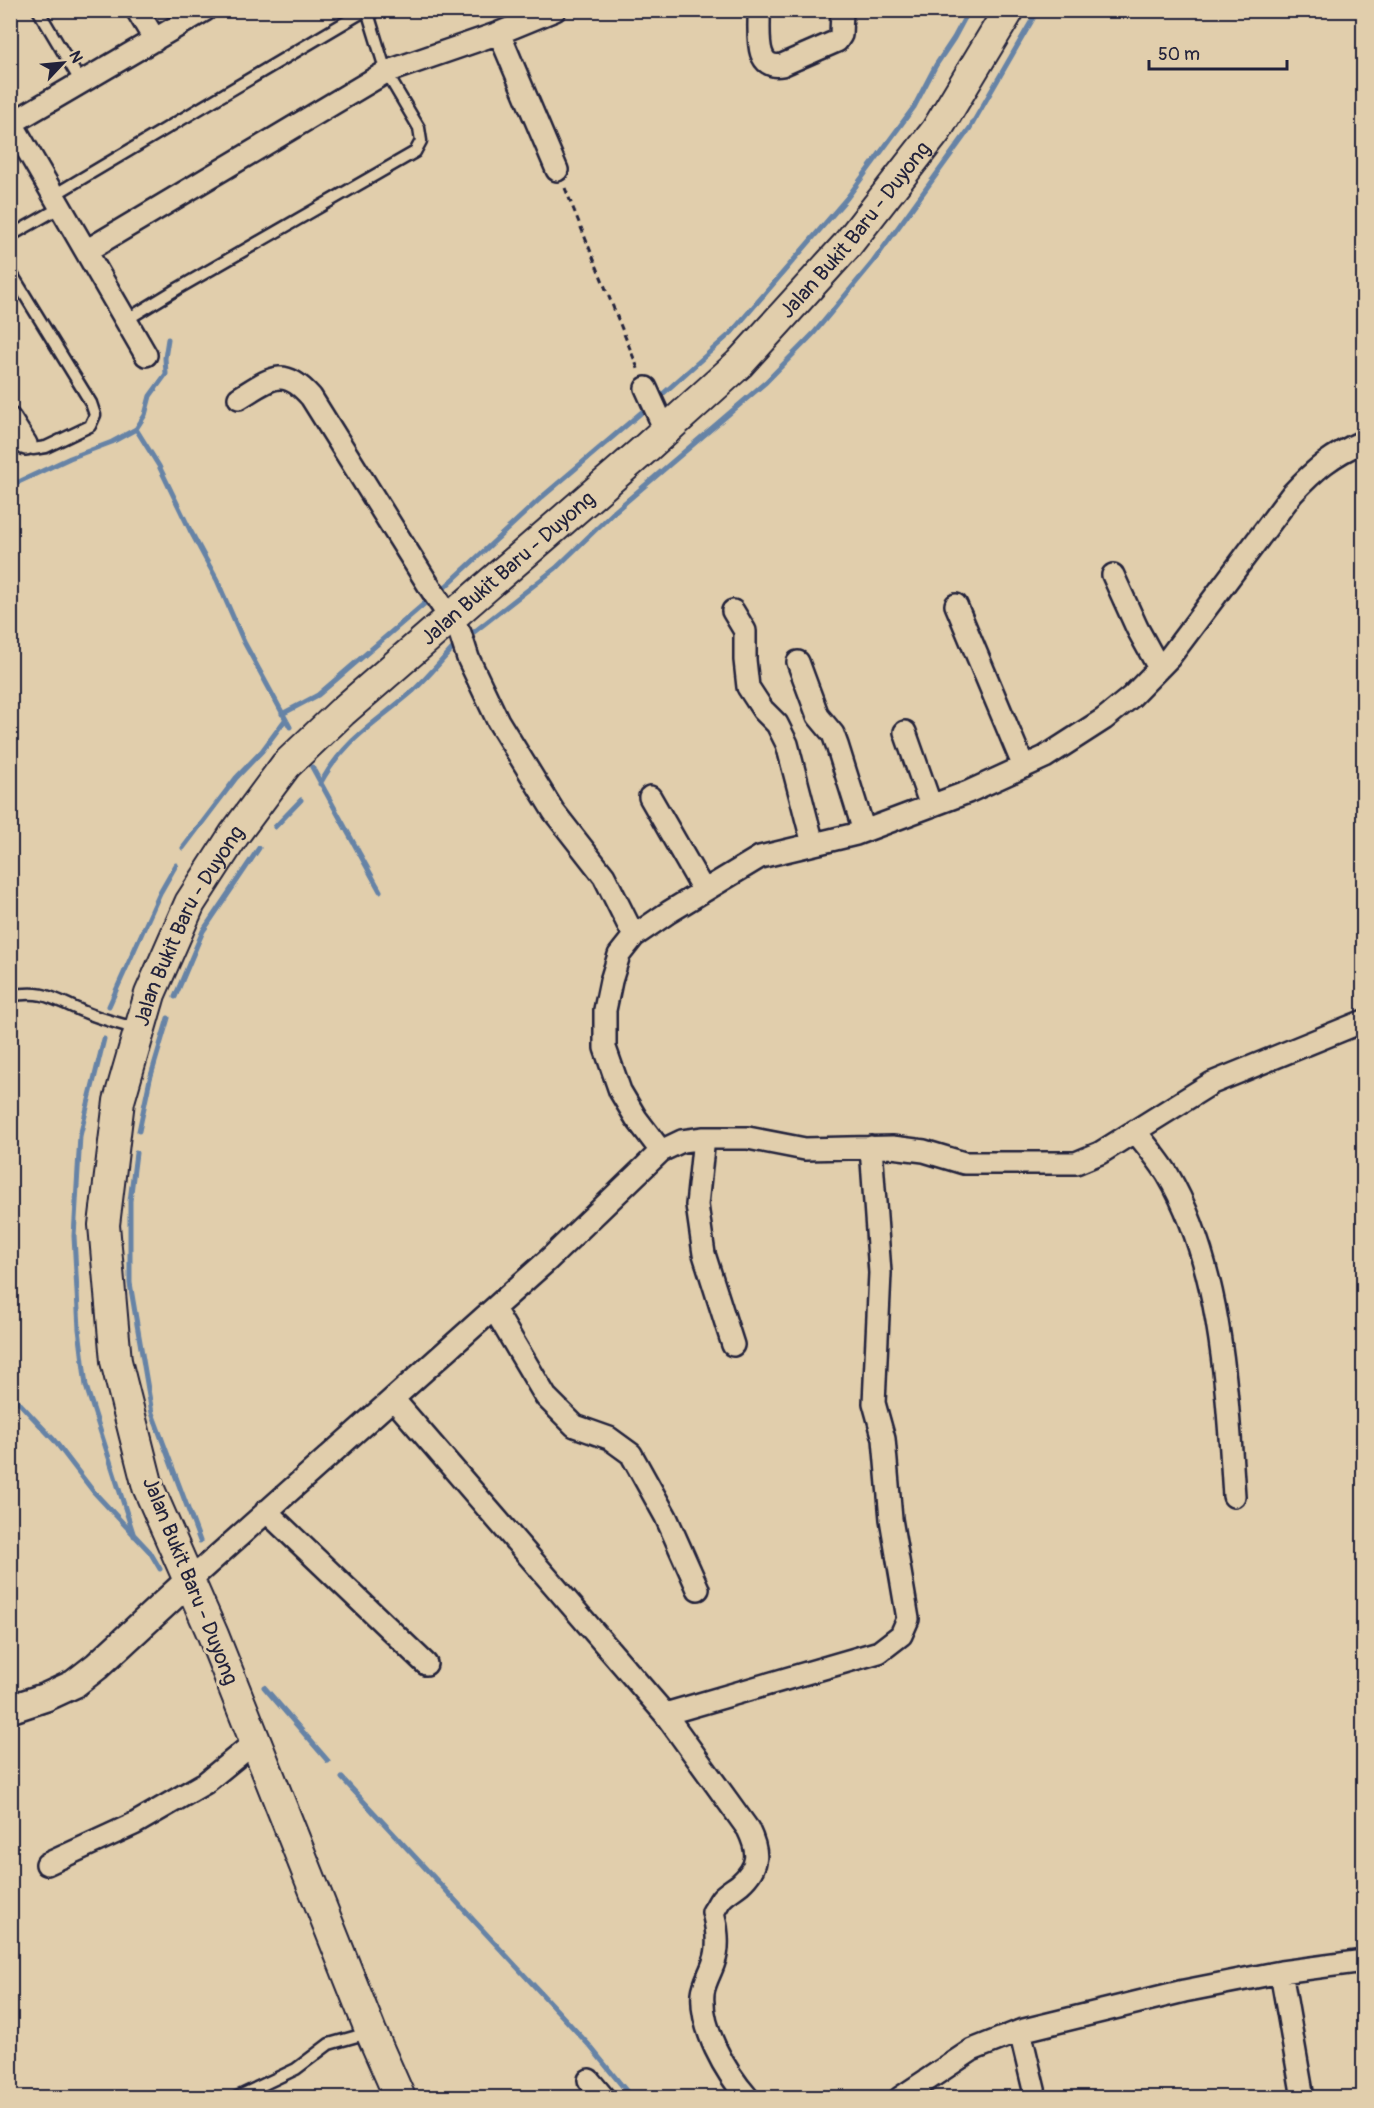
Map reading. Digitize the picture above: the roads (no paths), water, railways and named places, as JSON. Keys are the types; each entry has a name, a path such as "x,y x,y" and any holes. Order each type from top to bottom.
{"main road":[{"name":"Jalan Bukit Baru - Duyong","path":"400,2097 371,2032 213,1635 148,1487 116,1361 104,1225 119,1101 150,994 190,903 234,835 286,765 342,712 451,617 661,419 739,364 848,245 936,131 1009,10"}],"street":[{"path":"137,10 155,40"},
{"path":"146,355 11,122 82,84 205,10"},
{"path":"86,251 386,72 499,33 555,10"},
{"path":"759,10 763,59 768,65 774,66 837,41 842,35 842,10"},
{"path":"499,33 557,170"},
{"path":"239,398 267,381 279,377 292,380 302,386 311,398 451,617 460,633 479,685 498,721 554,813 604,876 634,936"},
{"path":"646,388 661,419"},
{"path":"10,419 26,444"},
{"path":"661,1151 636,1118 620,1091 604,1048 605,1010 611,981 619,955 634,936 760,857 864,831 968,792 1045,757 1104,719 1131,697 1169,658 1292,494 1314,470 1337,454 1364,441"},
{"path":"1113,575 1137,628 1159,668"},
{"path":"956,605 1024,767"},
{"path":"733,611 745,631 748,687 763,710 777,724 787,744 813,844"},
{"path":"798,662 818,716 833,734 864,831"},
{"path":"905,732 931,806"},
{"path":"650,797 704,891"},
{"path":"10,1709 46,1697 74,1684 97,1666 266,1511 394,1400 556,1252 661,1151 682,1141 704,1138 748,1138 805,1149 892,1147 924,1151 964,1163 1076,1163 1100,1152 1212,1083 1364,1021"},
{"path":"1135,1131 1168,1174 1201,1248 1221,1353 1234,1496"},
{"path":"704,1138 697,1205 704,1254 733,1345"},
{"path":"665,1714 879,1652 901,1635 908,1619 891,1519 884,1439 874,1403 880,1273 871,1147"},
{"path":"494,1308 546,1397 575,1426 609,1438 631,1454 666,1517 698,1590"},
{"path":"394,1400 665,1714 748,1829 757,1857 753,1869 740,1884 721,1899 714,1912 717,1926 715,1960 703,1991 703,2017 734,2082 748,2097"},
{"path":"266,1511 426,1664"},
{"path":"47,1864 135,1824 205,1783 255,1742"},
{"path":"900,2097 972,2050 1020,2031 1184,1991 1281,1972 1364,1961"},
{"path":"1281,1972 1303,2097"},
{"path":"1020,2031 1036,2097"},
{"path":"588,2080 604,2097"}],"lane":[{"path":"38,10 82,84"},
{"path":"10,236 57,201 366,10 386,72 419,128 421,141 414,152 126,320"},
{"path":"10,271 91,403 95,415 90,426 46,447 33,449 26,444"},
{"path":"10,996 27,992 44,994 83,1012 140,1030"},
{"path":"236,2097 296,2069 329,2044 371,2032"}],"waterway":[{"path":"656,400 731,333 847,198 914,107 969,10"},
{"path":"474,632 556,568 614,512 766,382 814,333 873,262 970,128 1038,10"},
{"path":"136,429 145,415 150,396 166,374 165,358 168,339"},
{"path":"444,588 542,497 649,406"},
{"path":"10,486 70,458 112,442 136,429 159,466 217,580 244,642 290,727"},
{"path":"282,714 318,695 431,598"},
{"path":"320,784 351,743 414,690 455,646"},
{"path":"183,848 236,778 262,751 285,720"},
{"path":"312,767 380,891"},
{"path":"275,827 301,800"},
{"path":"175,997 203,931 259,848"},
{"path":"109,1006 160,893 176,865"},
{"path":"139,1131 150,1079 168,1018"},
{"path":"104,1039 80,1136 74,1236 79,1329 86,1386 134,1536"},
{"path":"136,1153 130,1201 130,1283 152,1413 200,1541"},
{"path":"10,1393 54,1440 93,1491 150,1552 160,1569"},
{"path":"264,1687 328,1761"},
{"path":"342,1778 589,2045 632,2098"}]}
